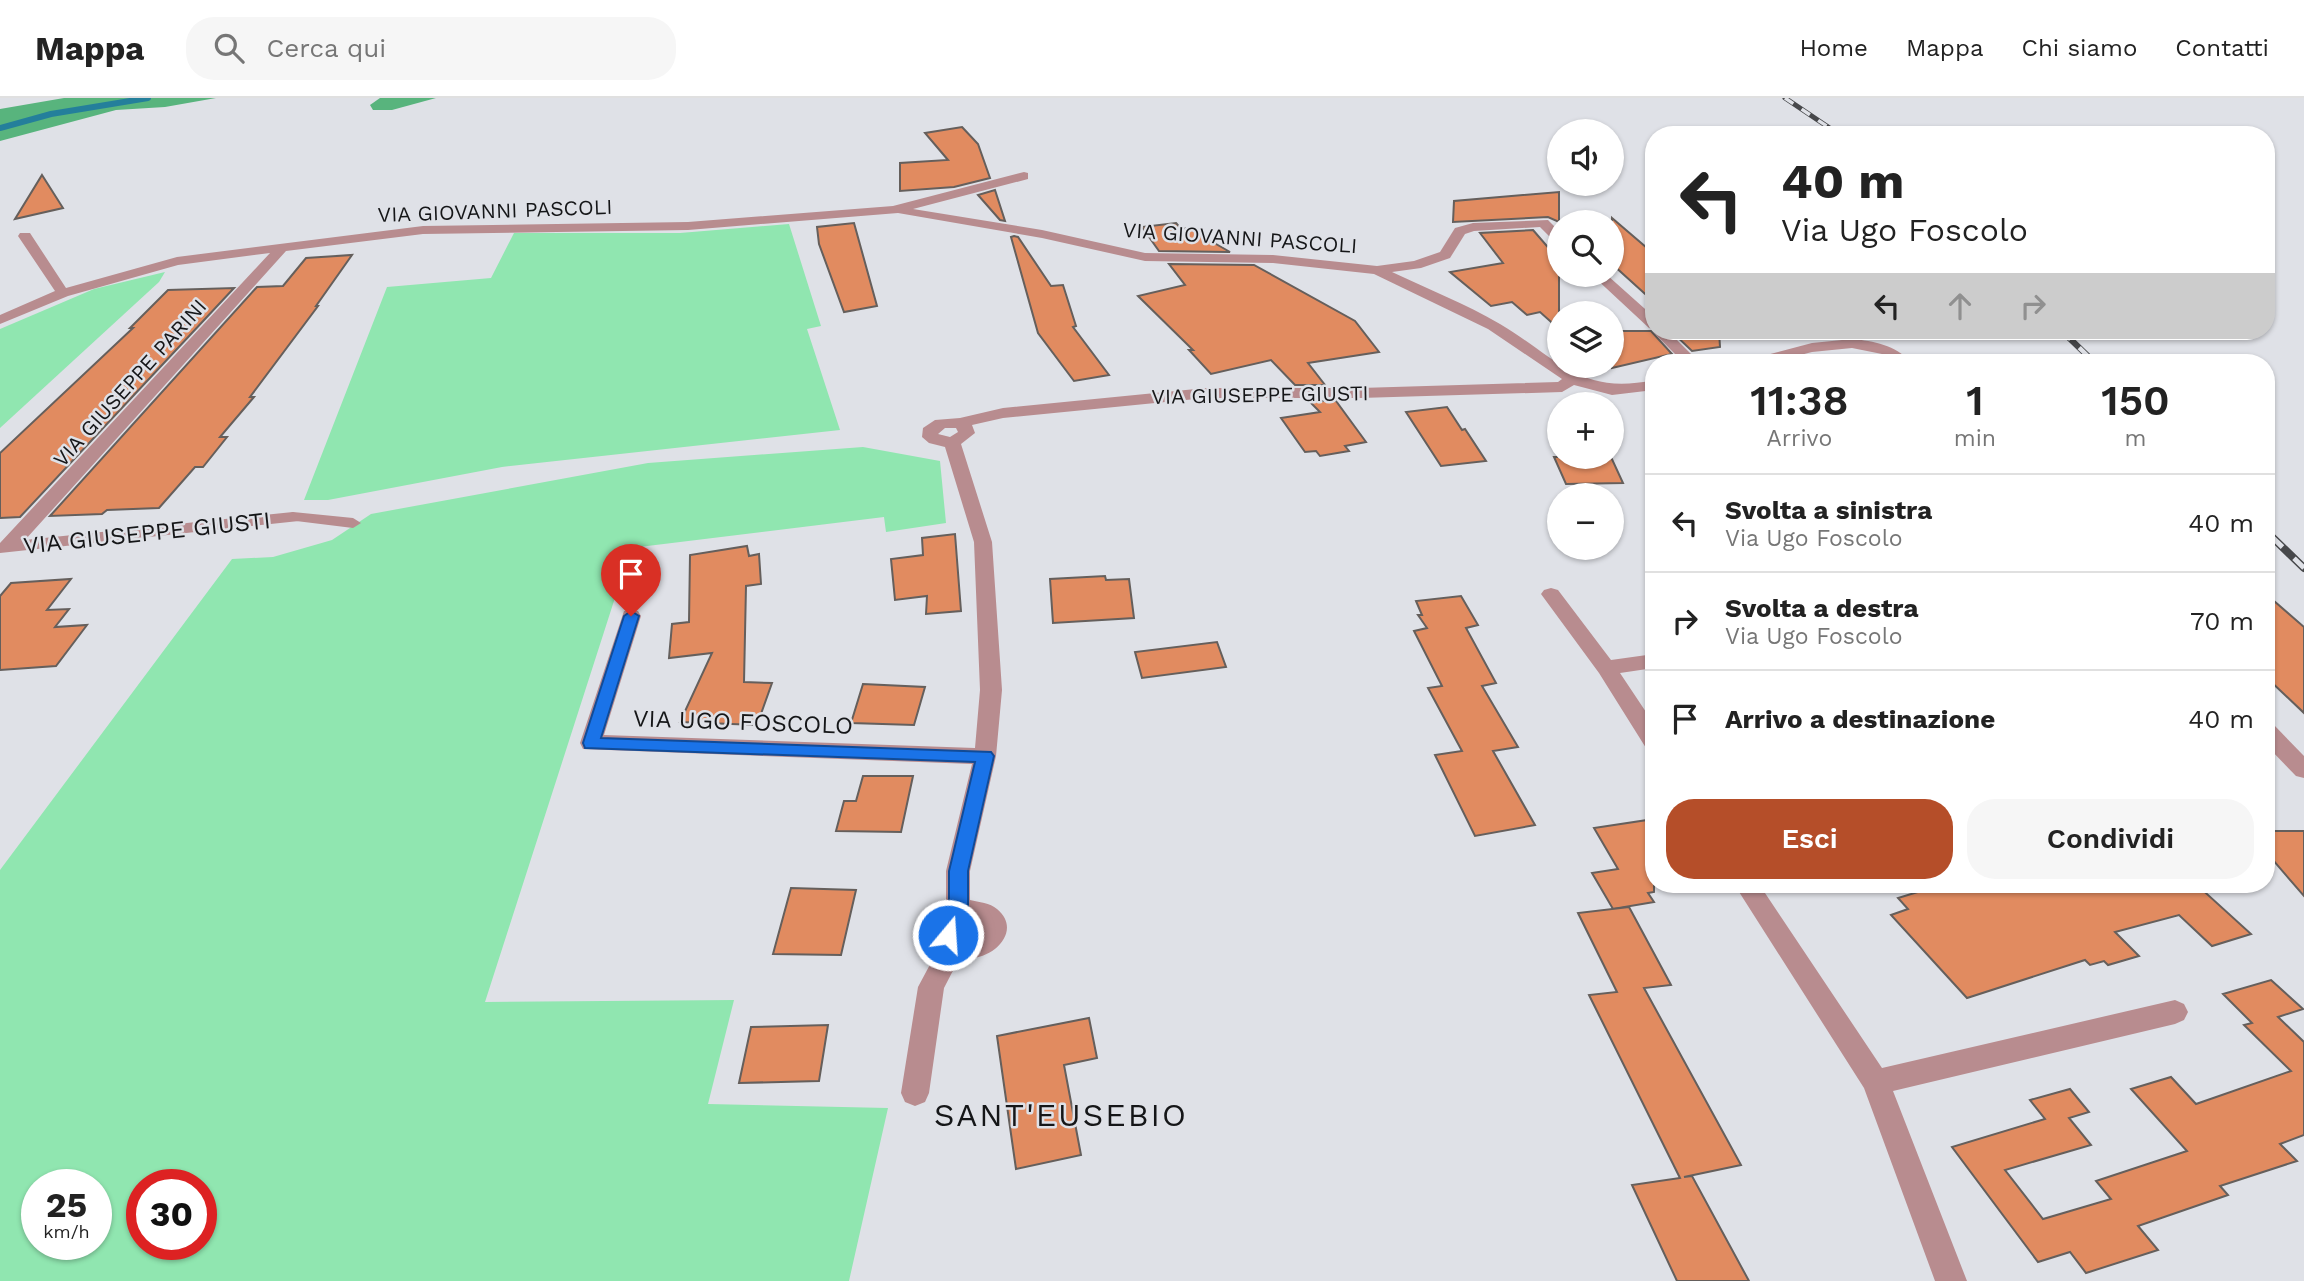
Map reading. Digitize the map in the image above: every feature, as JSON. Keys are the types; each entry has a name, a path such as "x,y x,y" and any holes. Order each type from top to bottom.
{"street":[{"name":"VIA GIOVANNI PASCOLI","path":"0,320 63,293 177,261 423,230 688,226 893,210 1024,176"},
{"name":"VIA GIOVANNI PASCOLI","path":"893,210 1042,234 1145,257 1273,259 1377,270"},
{"path":"1377,270 1433,261 1445,256 1460,231 1473,227 1543,223 1547,227"},
{"path":"25,236 63,293"},
{"name":"VIA GIUSEPPE PARINI","path":"3,551 282,248"},
{"path":"1377,270 1493,326 1567,383 1610,392 1645,386"},
{"path":"1612,287 1645,317"},
{"path":"1669,340 1683,354"},
{"path":"1795,354 1848,343 1873,346 1893,354"},
{"name":"VIA GIUSEPPE GIUSTI","path":"915,1093 931,987 954,944 948,935 949,924 958,915 958,871 985,756 990,690 983,542 956,433 1003,413 1206,393 1360,393 1567,383"},
{"name":"VIA GIUSEPPE GIUSTI","path":"3,551 293,517"},
{"path":"1551,594 1606,668 1645,728"},
{"name":"VIA UGO FOSCOLO","path":"631,616 591,743 985,756"},
{"path":"1606,668 1645,662"},
{"path":"2275,740 2304,769"},
{"path":"1752,893 1876,1082 1951,1281"},
{"path":"954,944 964,948 976,948 987,943 994,935 995,925 991,916 982,911 970,910 958,915"},
{"path":"1876,1082 2175,1012"}],"lane":[{"path":"293,517 353,523"}],"green space":[{"path":"64,98 216,98 165,107 116,110 0,141 0,109"},
{"path":"380,98 436,98 392,110 373,110 370,105"},
{"path":"789,224 821,326 807,329 840,430 502,467 328,500 304,500 387,287 491,278 514,233 680,233"},
{"path":"165,272 159,282 0,428 0,329 94,289"},
{"path":"863,447 940,461 946,523 886,532 884,517 631,548 485,1002 734,1000 708,1104 888,1108 849,1281 0,1281 0,870 232,559 273,557 332,540 371,514 648,463"}],"building":[{"path":"962,127 978,144 990,178 954,187 900,191 900,163 948,160 925,133"},
{"path":"42,175 63,208 15,219"},
{"path":"995,190 1005,221 1000,220 978,195"},
{"path":"1547,193 1547,196 1559,196 1559,210 1547,210 1547,217 1453,222 1454,201"},
{"path":"854,223 877,306 844,312 819,244 817,227"},
{"path":"1176,223 1181,229 1188,228 1230,252 1159,251 1142,227"},
{"path":"1624,228 1645,246 1645,294 1624,275"},
{"path":"1533,230 1547,246 1547,287 1559,287 1559,301 1547,301 1547,318 1540,312 1527,315 1512,302 1491,306 1450,272 1503,263 1480,233"},
{"path":"1011,237 1018,237 1051,286 1063,285 1076,326 1073,327 1109,375 1074,381 1038,333"},
{"path":"352,255 318,306 250,397 254,397 220,437 227,437 203,467 195,467 159,508 50,516 257,287 283,286 306,258"},
{"path":"1169,264 1254,265 1355,321 1379,352 1308,363 1325,385 1295,385 1271,360 1211,374 1189,350 1193,350 1138,296 1185,285"},
{"path":"234,288 20,517 0,518 0,453 133,328 130,328 168,290"},
{"path":"1624,331 1645,331 1645,340 1659,340 1672,354 1645,354 1645,360 1624,365"},
{"path":"1680,340 1720,340 1720,347 1692,351"},
{"path":"1309,401 1336,401 1366,442 1345,446 1349,451 1320,456 1316,451 1305,452 1281,418 1320,412"},
{"path":"1447,407 1486,461 1441,466 1406,412"},
{"path":"1559,469 1617,469 1623,483 1566,483"},
{"path":"955,534 961,611 926,614 927,596 895,600 891,559 923,555 922,538"},
{"path":"747,546 749,556 759,554 761,584 746,586 744,682 772,683 757,725 680,722 712,653 669,658 672,624 689,622 690,555"},
{"path":"1105,576 1106,580 1129,579 1134,618 1053,623 1050,579"},
{"path":"71,579 47,610 69,609 55,627 87,625 56,666 0,670 0,596 11,583"},
{"path":"1461,596 1478,625 1466,628 1496,683 1482,686 1518,747 1493,751 1535,825 1475,836 1435,755 1462,751 1428,688 1442,686 1414,631 1427,628 1418,615 1422,615 1416,601"},
{"path":"2275,602 2304,627 2304,713 2275,686"},
{"path":"1217,642 1226,667 1142,678 1135,652"},
{"path":"863,684 925,687 914,725 851,723"},
{"path":"863,776 913,776 901,832 836,831 844,801 856,801"},
{"path":"1645,820 1645,893 1648,893 1654,902 1613,909 1592,873 1618,869 1594,828"},
{"path":"2275,831 2304,831 2304,896 2275,862"},
{"path":"791,888 856,890 841,955 773,954"},
{"path":"1914,893 2206,893 2251,934 2212,946 2179,915 2115,932 2139,956 2108,965 2104,961 2090,965 2085,960 1967,998 1891,915 1908,909 1898,898"},
{"path":"1629,907 1671,985 1644,988 1741,1165 1684,1177 1692,1176 1749,1281 1677,1281 1632,1185 1680,1178 1589,995 1617,992 1578,913"},
{"path":"2271,980 2303,1009 2278,1017 2304,1042 2304,1135 2280,1144 2297,1161 2220,1186 2228,1195 2138,1226 2158,1250 2086,1273 2070,1252 2038,1262 1952,1147 2045,1119 2030,1100 2070,1089 2089,1112 2069,1118 2091,1145 2005,1170 2043,1219 2111,1199 2096,1181 2187,1151 2131,1089 2171,1077 2196,1104 2291,1071 2244,1025 2252,1023 2223,994"},
{"path":"1089,1018 1097,1058 1064,1065 1081,1155 1016,1169 997,1036"},
{"path":"828,1025 819,1081 739,1083 751,1027"}],"waterway":[{"path":"0,128 51,114 148,98"}],"railway":[{"path":"1785,98 1827,126"},
{"path":"2071,340 2086,354"},
{"path":"2275,540 2304,568"}],"district":[{"name":"SANT'EUSEBIO","path":"1061,1115"}],"route":[{"path":"631,616 591,743 985,756 958,871 958,915 949,924 948,935"}]}
